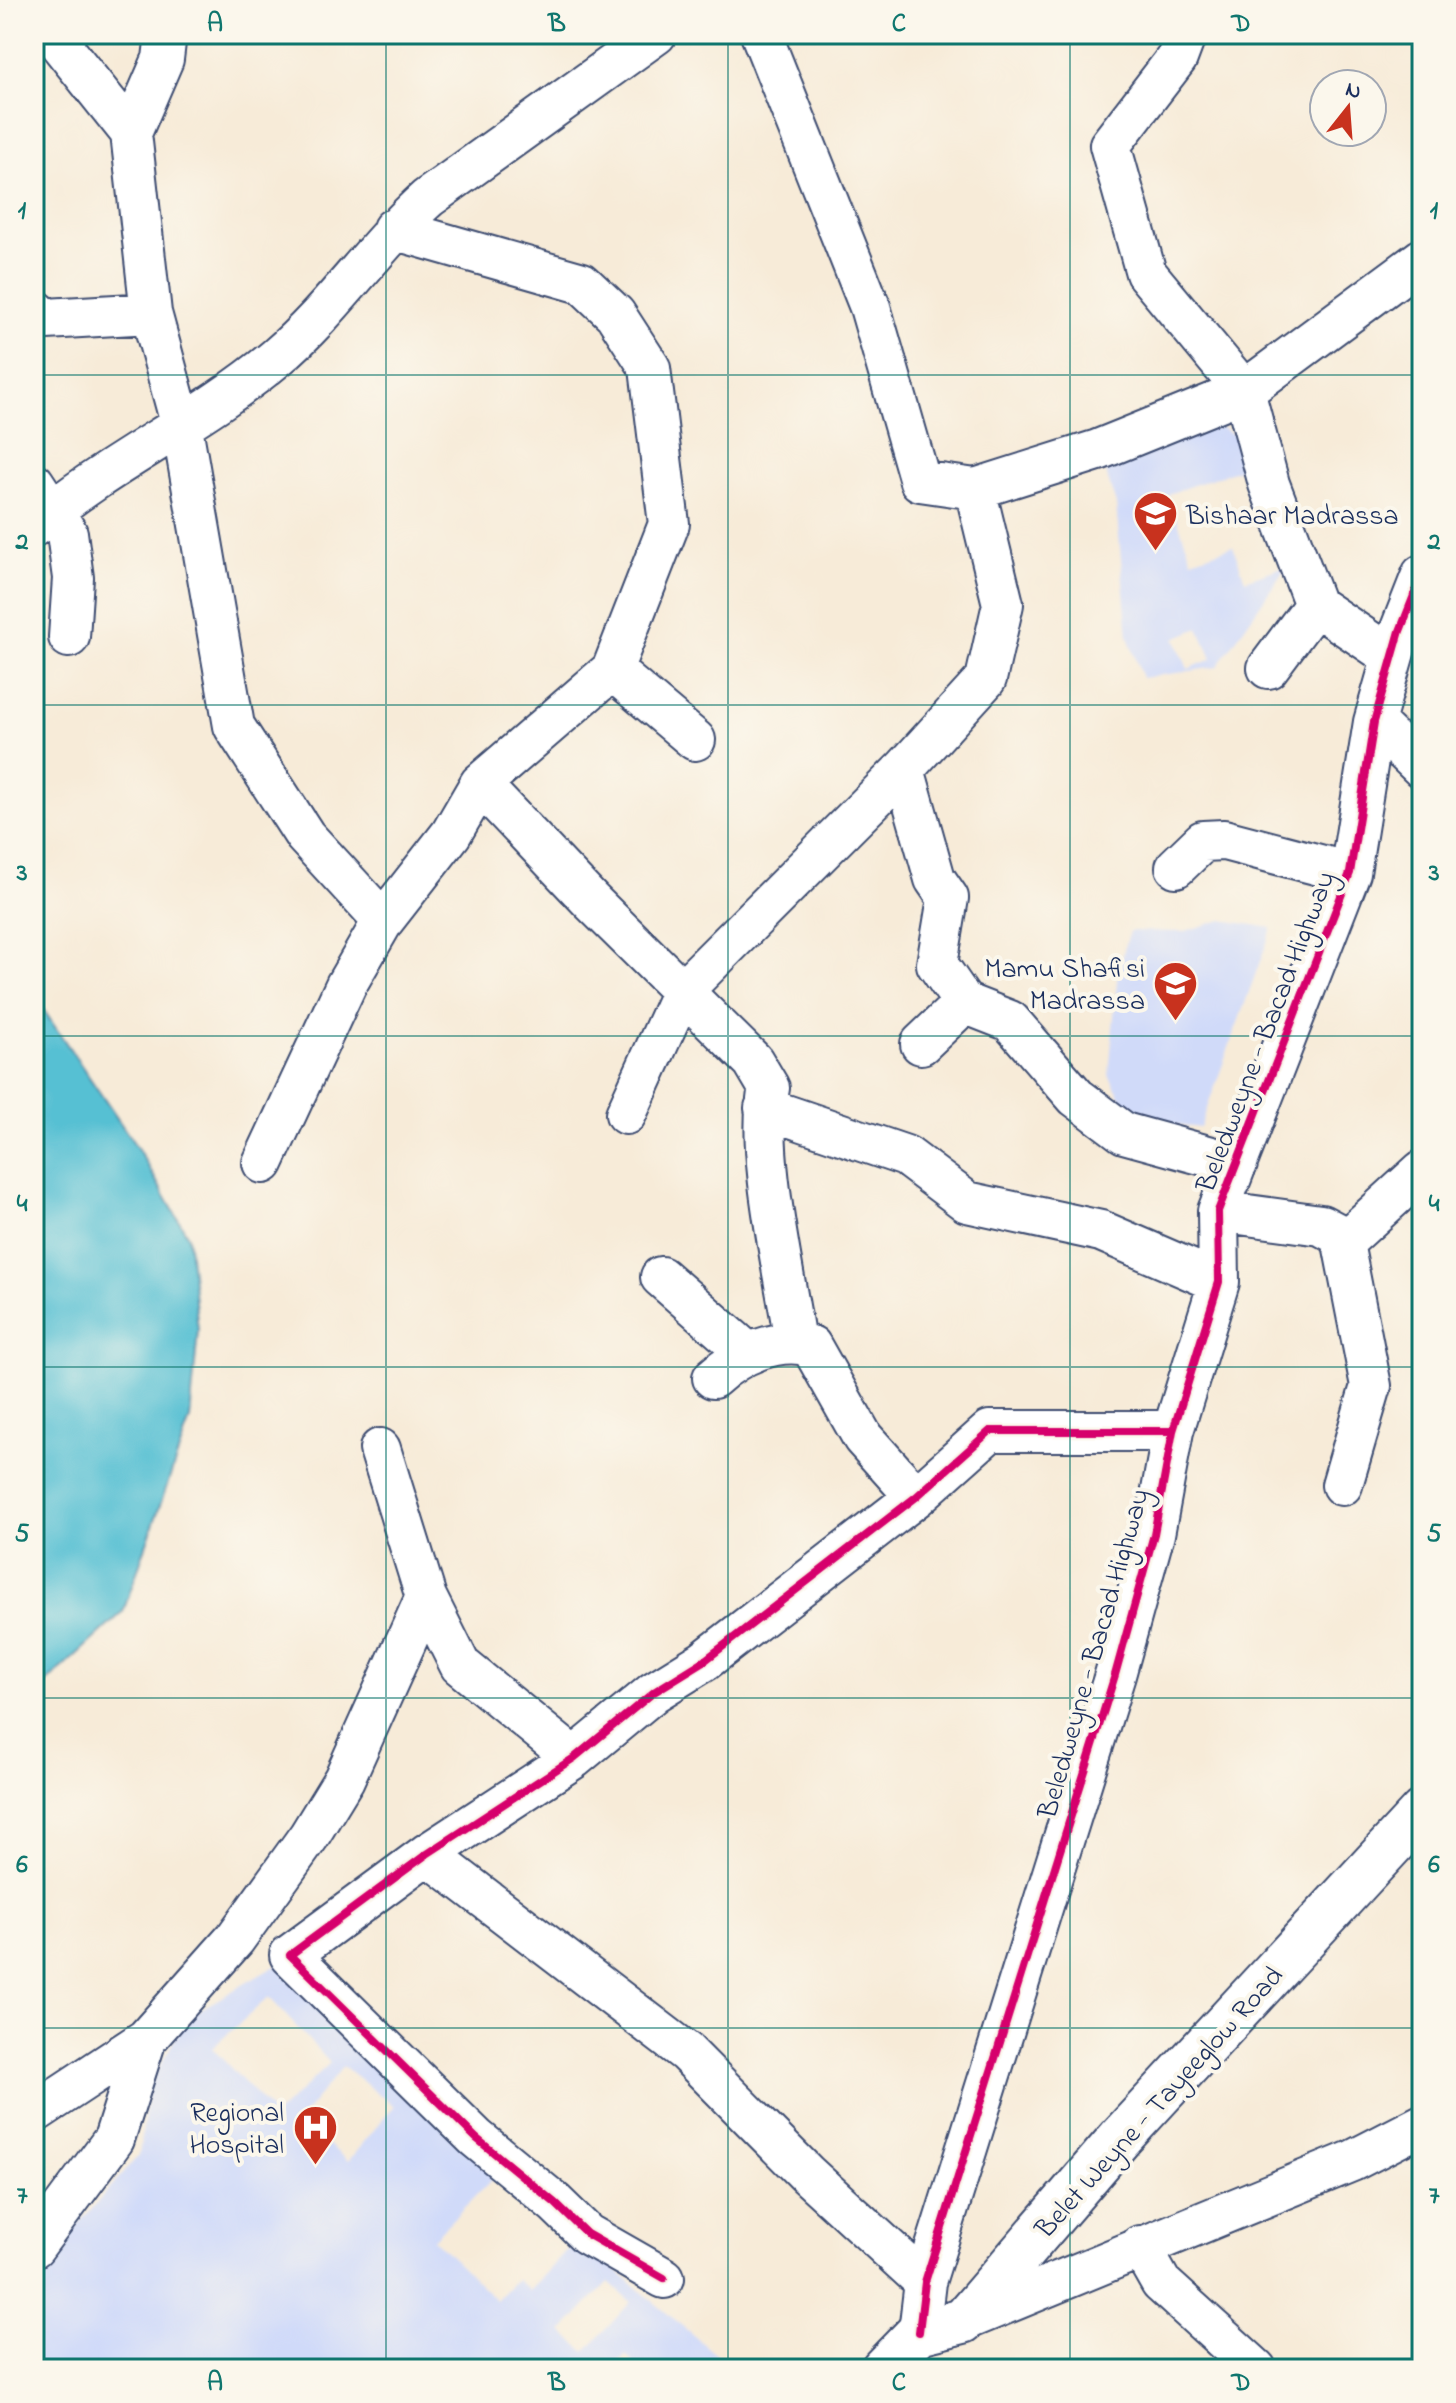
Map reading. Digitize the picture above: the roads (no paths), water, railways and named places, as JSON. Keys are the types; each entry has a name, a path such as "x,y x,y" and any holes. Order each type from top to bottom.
{"main road":[{"name":"Belet Weyne - Tayeeglow Road","path":"963,2321 1120,2138 1422,1812"},
{"path":"883,2369 919,2332 963,2321"}],"street":[{"path":"52,34 131,133"},
{"path":"166,34 163,59 131,133 151,313 182,427 234,726 305,836 383,921"},
{"path":"69,637 73,578 67,533 40,507 182,427 277,357 393,229 428,198 656,34"},
{"path":"761,34 870,307 920,481 975,489 1098,450 1244,391 1422,259"},
{"path":"1186,34 1177,58 1110,145 1146,273 1244,391 1269,484 1315,605 1405,641"},
{"path":"263,1163 346,985 383,921 451,834 480,784 612,670 669,524 650,368 615,314 582,283 393,229"},
{"path":"34,309 46,319 151,313"},
{"path":"626,1114 682,991 904,769 986,679 1003,604 975,489"},
{"name":"Beledweyne - Bacad Highway","path":"919,2332 925,2282 1115,1675 1154,1534 1173,1431 1219,1282 1218,1211 1350,873 1374,722 1405,641 1422,575"},
{"path":"1268,668 1315,605"},
{"path":"612,670 695,740"},
{"path":"1374,722 1422,768"},
{"path":"904,769 935,879 948,898 937,964 964,1003 1010,1021 1076,1097 1124,1133 1237,1164"},
{"path":"480,784 753,1061 769,1088 765,1108 769,1169 795,1342"},
{"path":"1176,867 1203,841 1224,840 1350,873"},
{"path":"921,1044 964,1003"},
{"path":"765,1108 906,1156 967,1202 1101,1231 1219,1282"},
{"path":"1343,1243 1422,1171"},
{"path":"1218,1211 1321,1225 1336,1233 1343,1243 1371,1386 1342,1485"},
{"path":"661,1277 748,1353"},
{"path":"713,1378 734,1358 748,1353 795,1342 811,1346 863,1438 916,1497"},
{"path":"664,2278 587,2234 555,2203 476,2138 290,1955 427,1854 574,1758 654,1692 704,1661 916,1497 990,1431 1173,1431"},
{"path":"380,1449 426,1597 460,1665 574,1758"},
{"path":"34,2113 146,2039 235,1939 309,1836 344,1779 426,1597"},
{"path":"427,1854 686,2052 807,2174 925,2282"},
{"path":"34,2247 114,2139 146,2039"},
{"path":"963,2321 1352,2161 1422,2125"},
{"path":"1140,2246 1169,2291 1221,2334 1256,2369"}],"water":[{"path":"34,996 138,1149 188,1236 198,1330 190,1419 123,1612 34,1694"}],"place":[{"name":"Bishaar Madrassa","path":"1155,553"},
{"name":"Mamu Shafisi Madrassa","path":"1176,1022"},
{"name":"Regional Hospital","path":"315,2166"}]}
